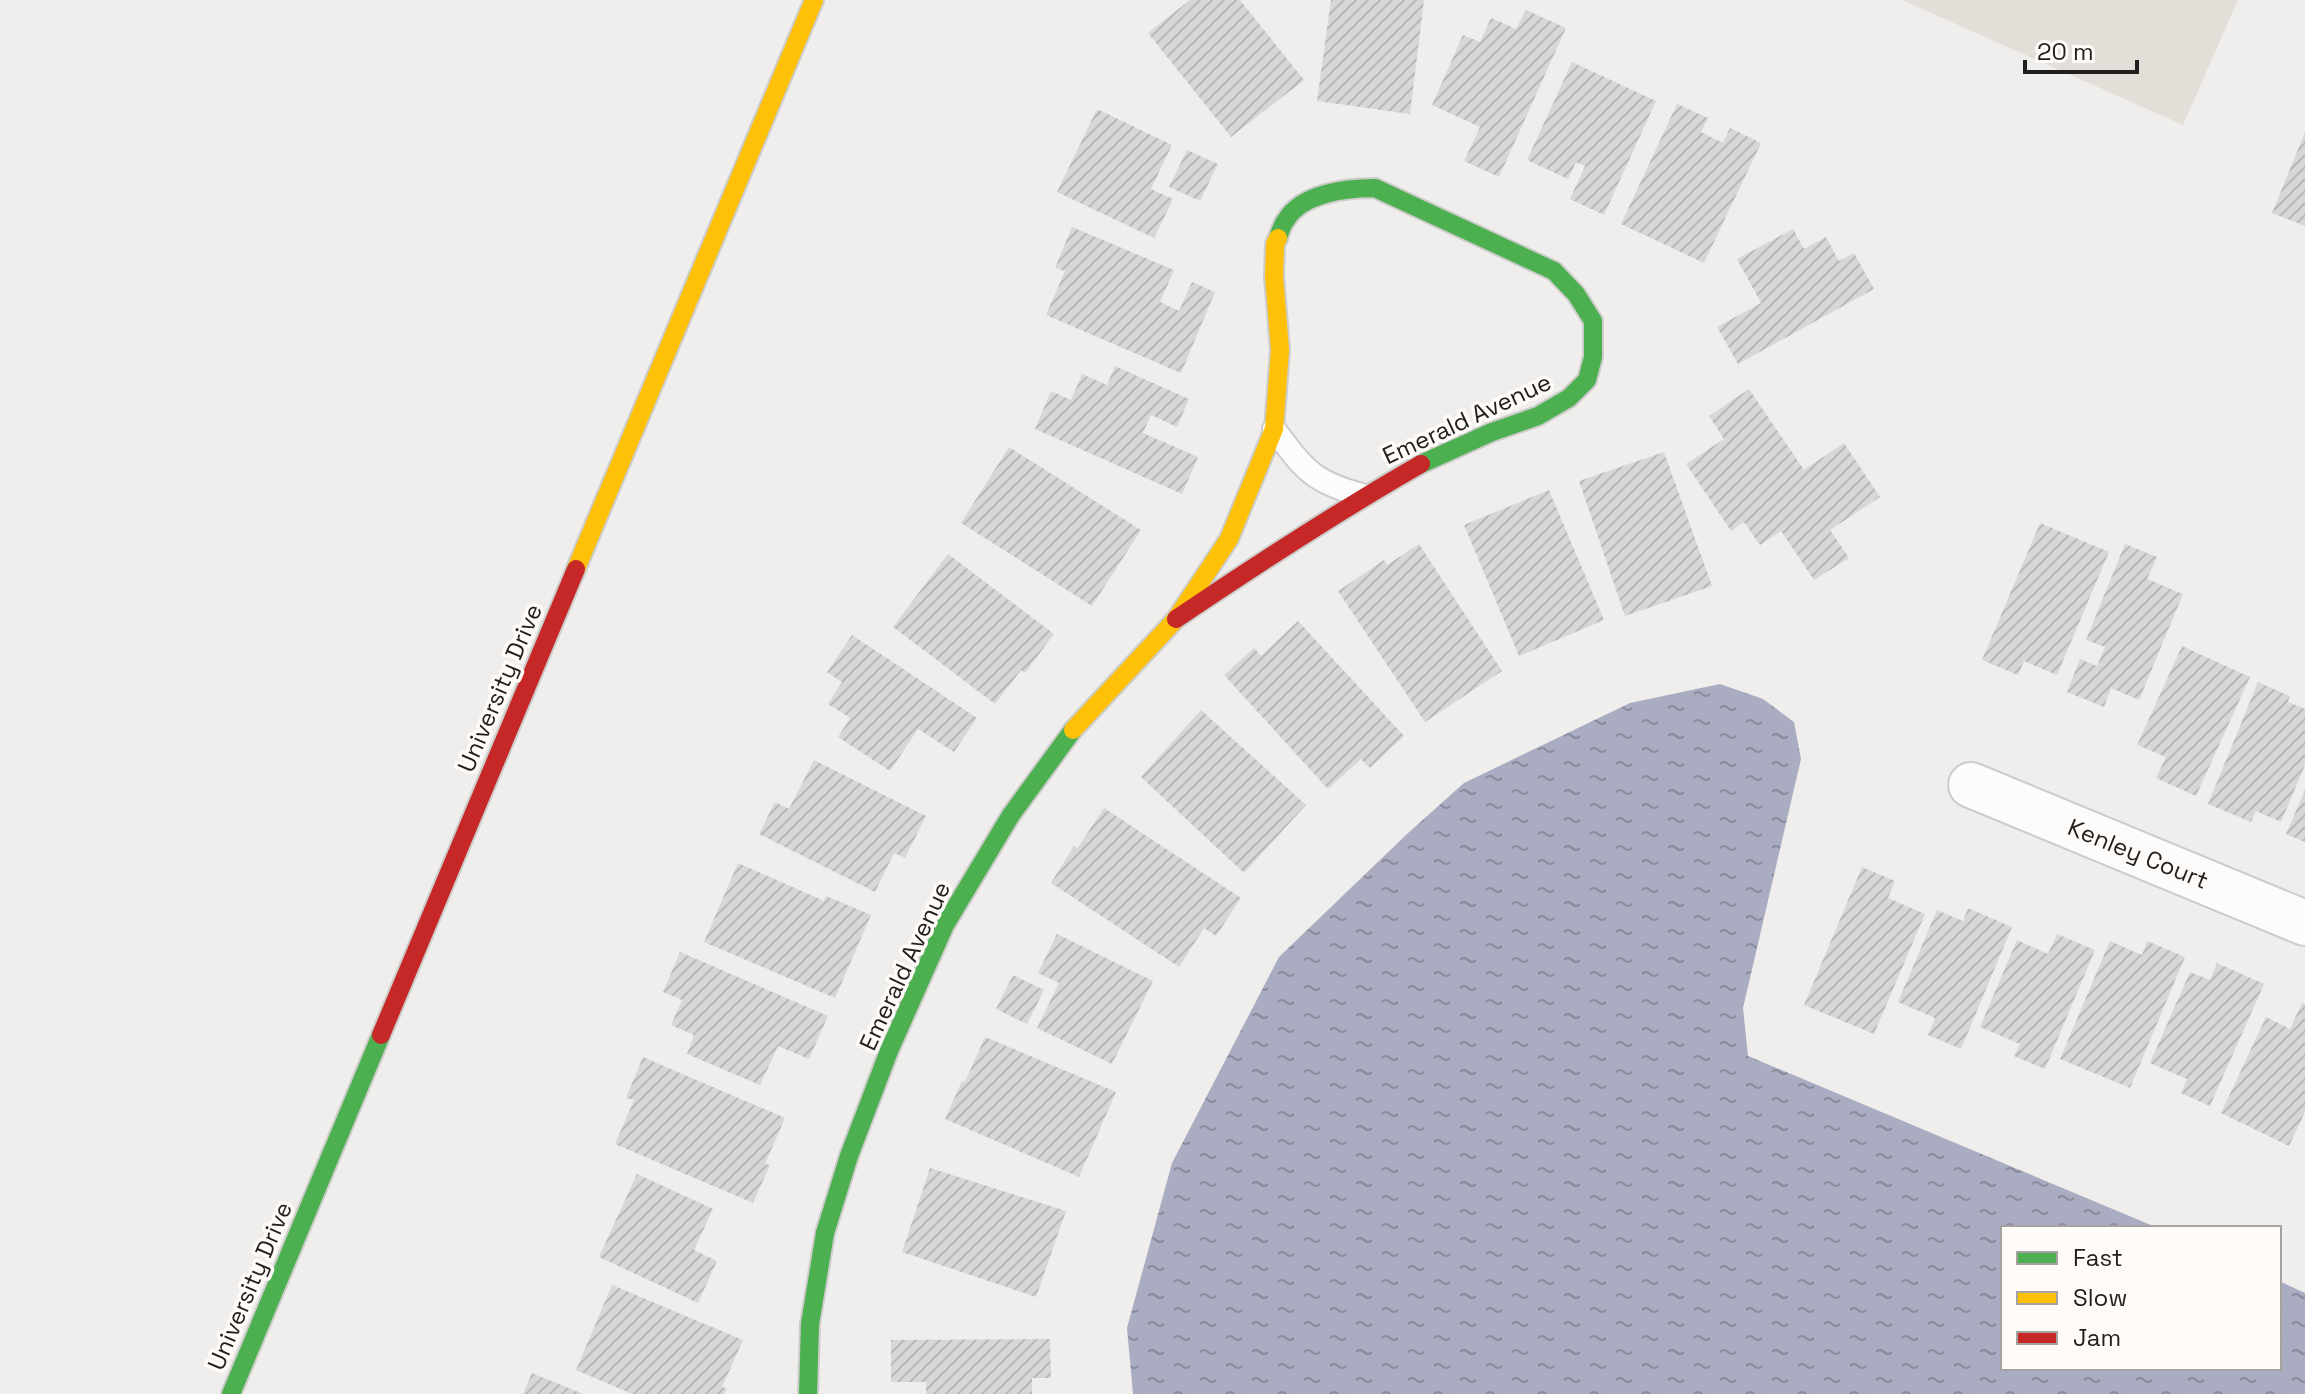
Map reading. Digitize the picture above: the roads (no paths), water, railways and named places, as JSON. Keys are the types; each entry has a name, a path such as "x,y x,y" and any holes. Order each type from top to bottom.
{"street":[{"name":"University Drive","path":"231,1394 814,0"},
{"name":"Emerald Avenue","path":"808,1394 810,1324 825,1233 849,1156 889,1051 945,925 1011,815 1076,727 1176,619 1229,539 1274,429 1280,350 1274,276 1275,244 1287,217 1311,199 1345,188 1375,188 1554,271 1576,294 1593,321 1593,357 1587,380 1569,398 1538,416 1426,461 1260,562 1176,619"},
{"name":"Kenley Court","path":"1971,785 2305,923"}],"lane":[{"path":"1274,429 1302,468 1333,487 1365,496"}],"water":[{"path":"1720,684 1763,699 1794,722 1801,759 1743,1008 1748,1056 2153,1226 2001,1226 2001,1370 2281,1370 2281,1282 2305,1293 2305,1394 1133,1394 1127,1328 1172,1163 1279,957 1464,783 1630,703"}]}
